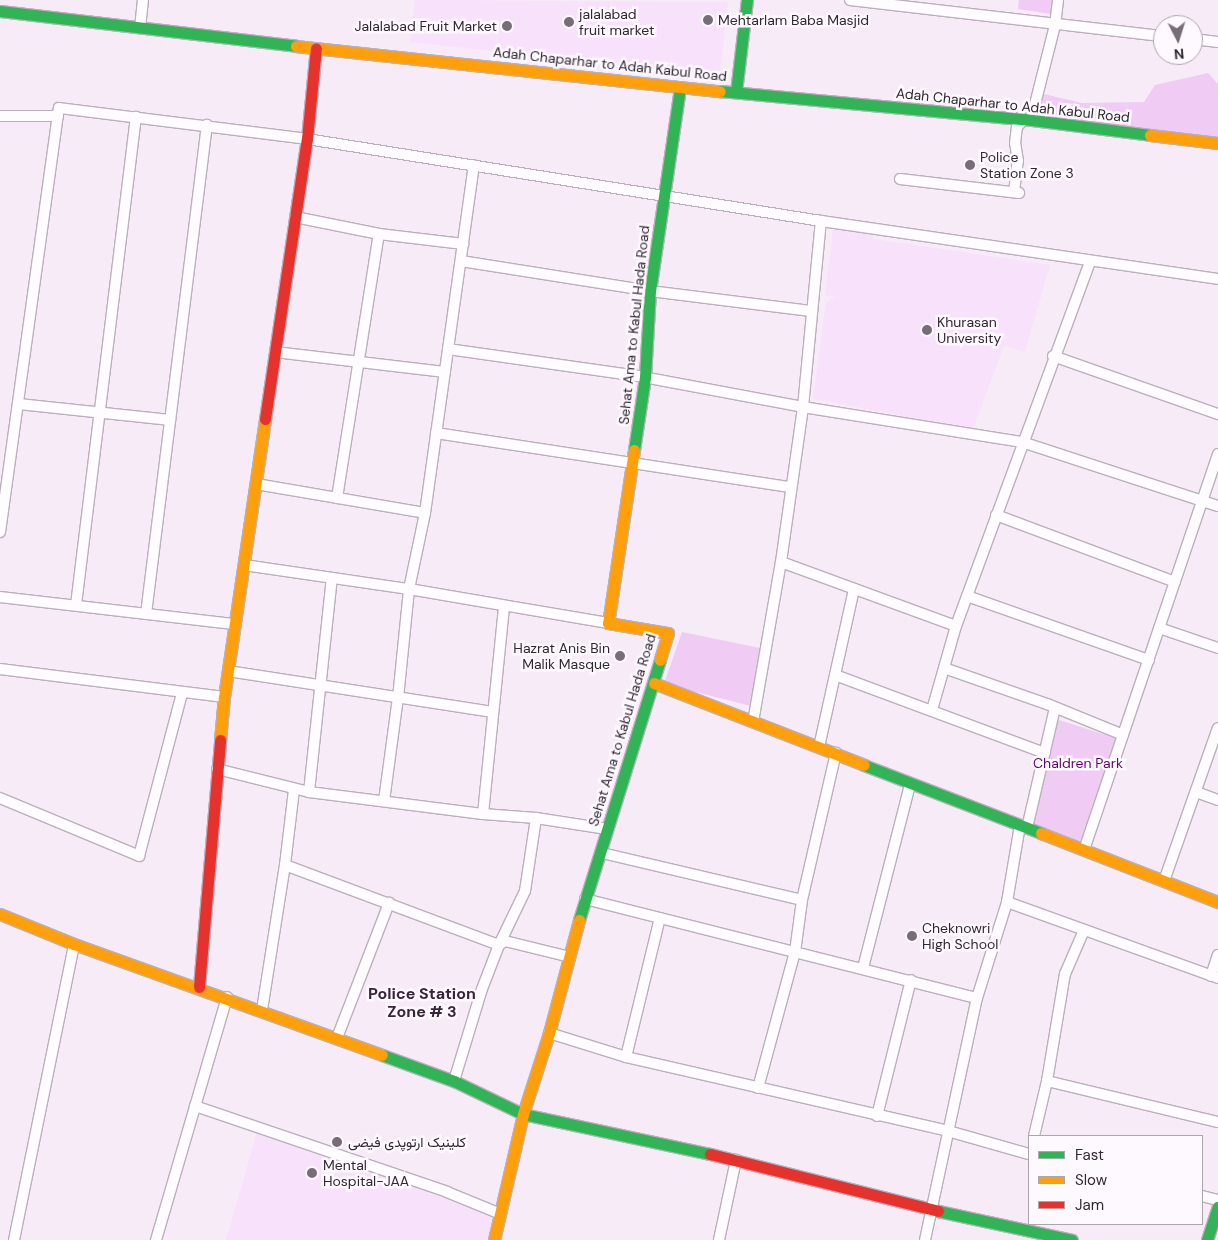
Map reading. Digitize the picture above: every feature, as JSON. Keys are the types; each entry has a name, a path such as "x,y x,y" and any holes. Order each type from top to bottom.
{"main road":[{"path":"736,92 747,0"},
{"name":"Adah Chaparhar to Adah Kabul Road","path":"0,11 316,48 680,87 1027,120 1218,143"},
{"path":"199,987 224,697 296,217 307,139 316,48"},
{"name":"Sehat Ama to Kabul Hada Road","path":"494,1240 523,1114 549,1033 585,899 602,853 607,829 654,684 668,633 608,623 645,377 650,291 680,87"},
{"path":"654,684 836,753 910,785 1218,902"},
{"path":"0,914 74,944 227,997 454,1081 523,1114 736,1160 930,1209 1072,1240"},
{"path":"1207,1240 1218,1207"}],"street":[{"path":"137,0 137,28"},
{"path":"137,28 143,0"},
{"path":"850,0 1153,35"},
{"path":"900,179 1017,192 1018,161 1015,144 1017,127 1027,120 1055,25 1058,0"},
{"path":"1203,40 1218,42"},
{"path":"0,532 59,108 208,125 307,139 474,164 821,221 1218,279"},
{"path":"0,116 58,116"},
{"path":"76,605 136,117"},
{"path":"146,614 208,125"},
{"path":"384,801 398,698 409,589 425,513 474,164"},
{"path":"296,217 379,234 463,244"},
{"path":"753,722 781,562 790,487 803,407 821,221"},
{"path":"337,498 379,234"},
{"path":"461,261 650,291 811,311"},
{"path":"932,710 956,626 1053,356 1090,261"},
{"path":"448,349 645,377 803,407 1022,442 1218,506"},
{"path":"275,352 445,372"},
{"path":"1053,356 1218,414"},
{"path":"19,404 170,420"},
{"path":"436,433 790,487"},
{"path":"1084,850 1218,454"},
{"path":"256,484 425,513"},
{"path":"996,516 1175,582"},
{"path":"781,562 956,626"},
{"path":"244,565 409,589 608,623"},
{"path":"309,792 322,686 332,578"},
{"path":"819,747 854,589"},
{"path":"967,596 1149,660"},
{"path":"0,597 235,624"},
{"path":"483,814 504,606"},
{"path":"1159,628 1218,648"},
{"path":"944,668 1123,735"},
{"path":"0,669 224,697"},
{"path":"228,671 493,712"},
{"path":"835,675 1044,753"},
{"path":"0,798 139,856 182,693"},
{"path":"925,1240 930,1209 977,998 1007,902 1023,827 1055,708"},
{"path":"1164,881 1218,728"},
{"path":"758,1088 795,952 802,900 836,753"},
{"path":"217,769 294,790 483,814 536,818 607,829"},
{"path":"863,968 910,785"},
{"path":"262,1010 285,865 294,790"},
{"path":"1196,792 1218,800"},
{"path":"454,1081 482,989 498,945 525,891 536,818"},
{"path":"602,853 802,900"},
{"path":"285,865 498,945"},
{"path":"585,899 977,998"},
{"path":"1007,902 1214,977 1218,955"},
{"path":"337,1038 389,903"},
{"path":"626,1057 660,918"},
{"path":"1034,1135 1047,1081 1065,974 1084,930"},
{"path":"498,945 505,941 570,957"},
{"path":"14,1240 74,944"},
{"path":"877,1116 911,980"},
{"path":"156,1240 227,997"},
{"path":"549,1033 626,1057 948,1131 1028,1154"},
{"path":"1047,1081 1218,1122"},
{"path":"195,1106 447,1192 501,1214"},
{"path":"718,1240 736,1160"},
{"path":"1203,1196 1218,1200"}],"shaded area":[{"name":"jalalabad fruit market","path":"415,0 728,2 720,76 410,42"},
{"name":"Khurasan University","path":"833,229 874,234 874,239 1050,265 1025,352 1004,346 973,429 813,399 826,302 836,297 825,295"},
{"name":"Mental Hospital-JAA","path":"257,1132 501,1214 493,1240 226,1240"}],"green space":[{"path":"1019,0 1053,0 1051,14 1018,9"},
{"path":"1208,73 1218,84 1218,137 1036,115 1040,93 1082,103 1144,102 1155,85"},
{"path":"682,632 760,648 751,706 664,684"},
{"name":"Chaldren Park","path":"1056,719 1118,739 1085,845 1031,823"}],"traffic: fast":[{"path":"736,92 747,0"},
{"path":"0,11 296,46"},
{"path":"634,450 645,377 650,291 680,87"},
{"path":"720,91 1024,119 1150,135"},
{"path":"579,920 660,660"},
{"path":"864,765 1041,833"},
{"path":"382,1055 454,1081 523,1114 710,1154"},
{"path":"1207,1240 1218,1207"},
{"path":"938,1211 1072,1240"}],"traffic: slow":[{"path":"296,46 720,91"},
{"path":"1150,135 1218,143"},
{"path":"220,740 224,697 265,419"},
{"path":"634,450 608,623 668,633 660,660"},
{"path":"654,683 864,765"},
{"path":"1041,833 1218,902"},
{"path":"0,914 74,944 382,1055"},
{"path":"494,1240 523,1114 549,1033 579,920"}],"traffic: jam":[{"path":"265,419 307,139 316,48"},
{"path":"199,987 220,740"},
{"path":"710,1154 938,1211"}],"place":[{"name":"Mehtarlam Baba Masjid","path":"708,20"},
{"name":"jalalabad fruit market","path":"569,22"},
{"name":"Jalalabad Fruit Market","path":"507,26"},
{"name":"Police Station Zone 3","path":"970,165"},
{"name":"Khurasan University","path":"927,330"},
{"name":"Hazrat Anis Bin Malik Masque","path":"620,656"},
{"name":"Cheknowri High School","path":"912,936"},
{"name":"کلینیک ارتوپدی فیضی","path":"337,1142"},
{"name":"Mental Hospital-JAA","path":"312,1173"}],"district":[{"name":"Police Station Zone # 3","path":"422,1003"}]}
